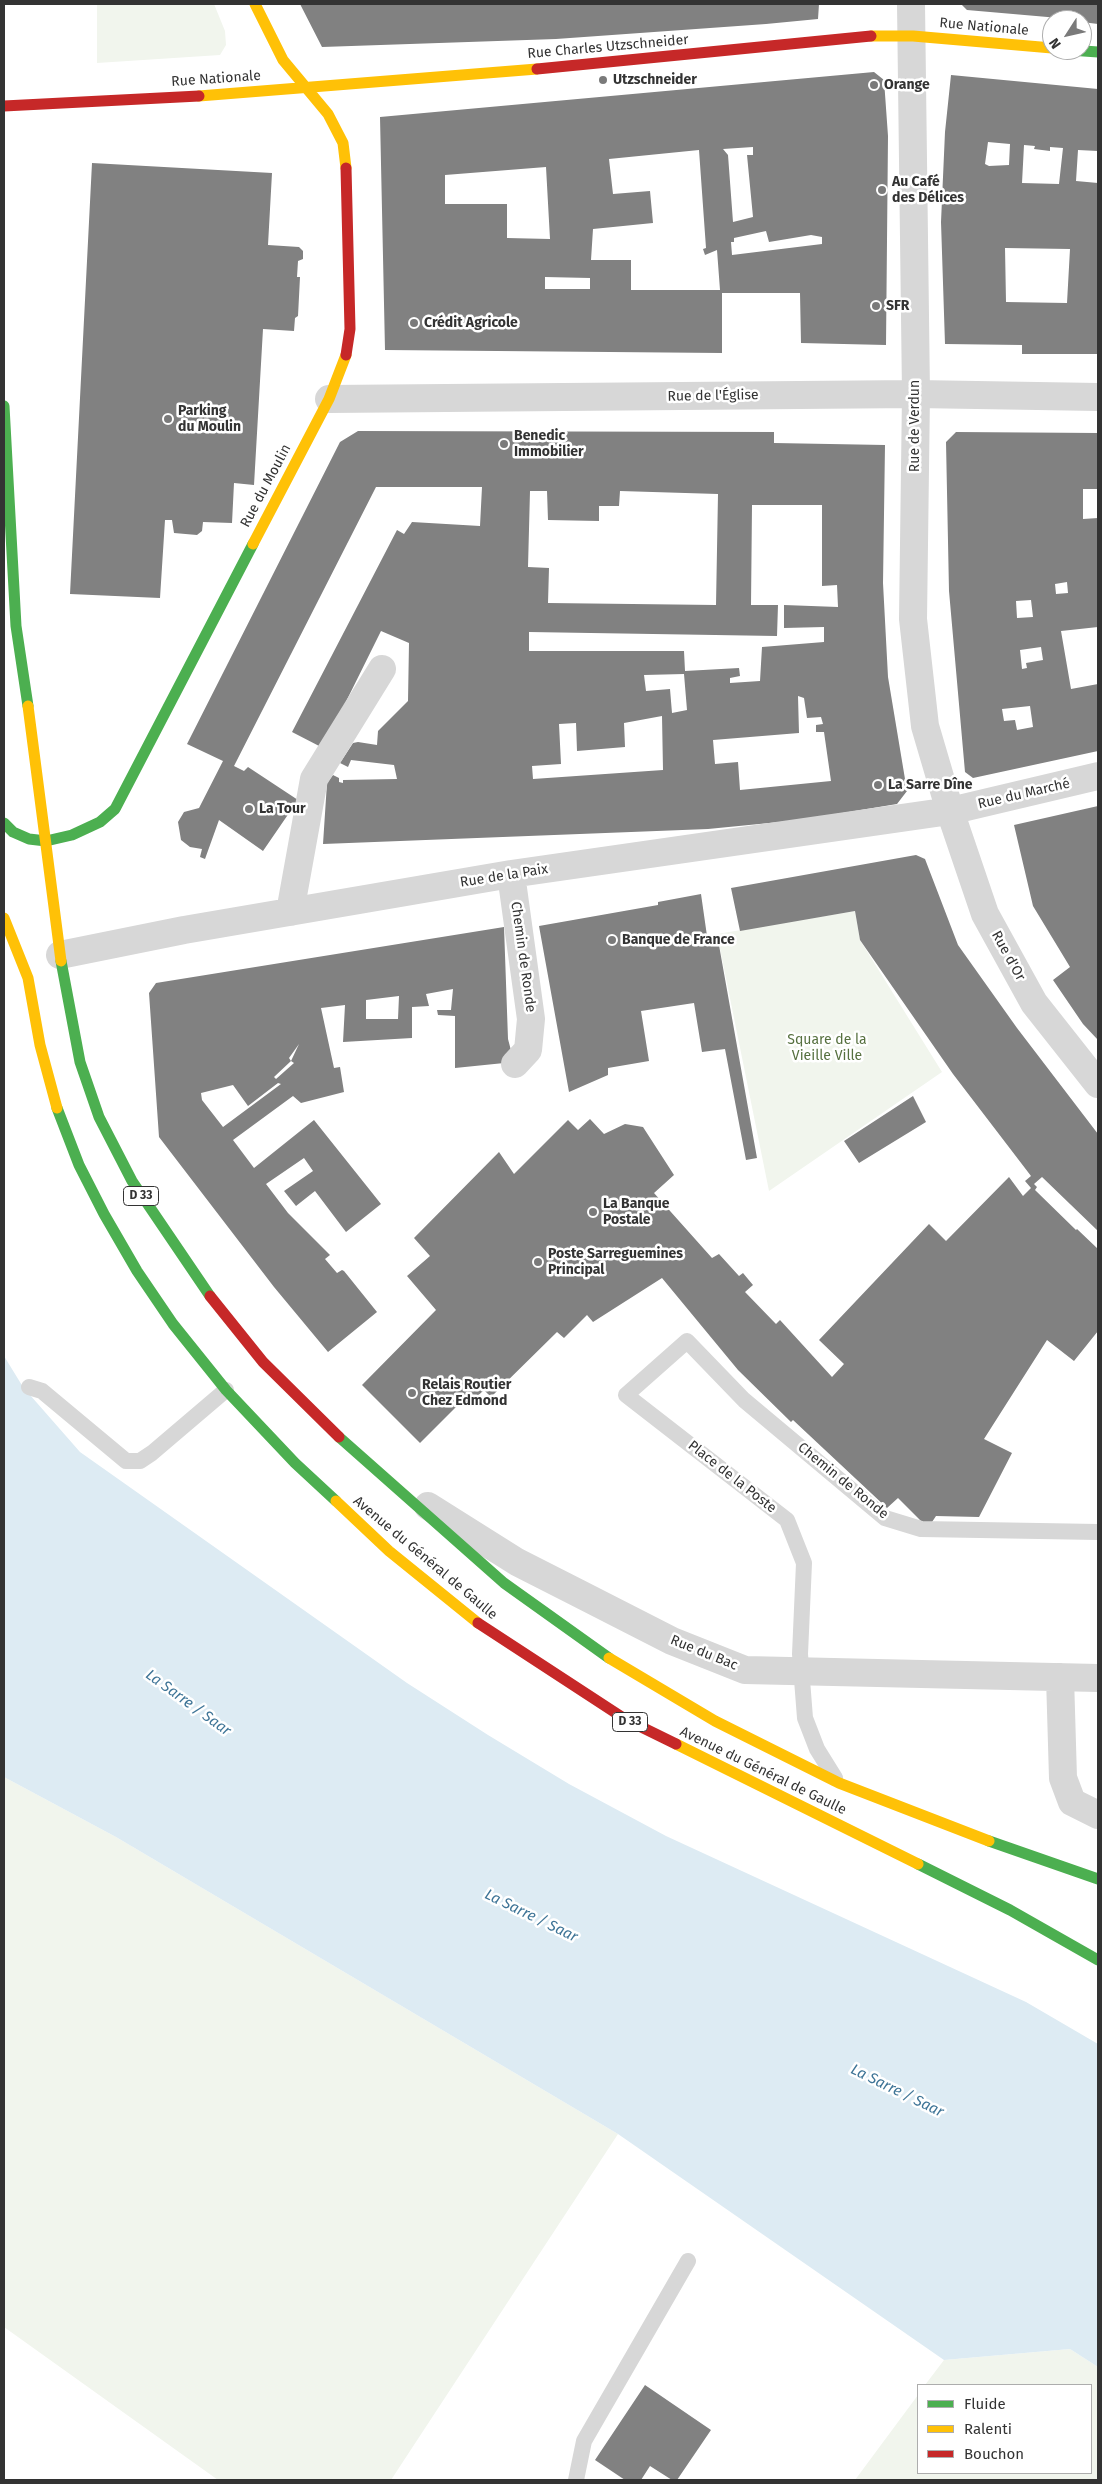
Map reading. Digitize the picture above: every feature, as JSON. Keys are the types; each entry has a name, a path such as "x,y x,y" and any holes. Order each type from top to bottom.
{"main road":[{"name":"Rue du Moulin","path":"46,841 72,835 100,822 115,809 329,399 346,357 350,329 346,162 343,143 328,114 283,60 256,4"},
{"name":"Rue Charles Utzschneider","path":"305,87 597,64 862,36 913,36"},
{"name":"Rue Nationale","path":"913,36 1042,47"},
{"name":"Rue Nationale","path":"4,106 226,95 305,87"},
{"name":"D 33","path":"4,406 16,626 46,841"},
{"path":"4,822 13,832 29,839 46,841"},
{"name":"Avenue du Général de Gaulle","path":"46,841 69,1010 89,1091 99,1117 132,1181 213,1300 263,1362 312,1413 382,1477 504,1582 617,1663 715,1721 839,1783 1030,1857 1098,1879"},
{"name":"Avenue du Général de Gaulle","path":"4,918 28,978 40,1045 58,1113 79,1165 104,1214 136,1271 173,1324 226,1390 295,1463 389,1551 490,1633 624,1719 1010,1910 1098,1960"}],"street":[{"name":"Rue de Verdun","path":"911,4 913,36 916,394 913,619 925,726 950,811"},
{"name":"Rue de l'Église","path":"329,399 916,394 1098,397"},
{"path":"290,912 314,779 382,670"},
{"name":"Rue du Marché","path":"950,811 1098,776"},
{"name":"Rue de la Paix","path":"60,954 511,874 950,811"},
{"name":"Rue d'Or","path":"950,811 985,914 1034,1003 1098,1084"},
{"name":"Chemin de Ronde","path":"511,874 531,1019 528,1050 515,1064"},
{"name":"Rue du Bac","path":"382,1477 517,1562 655,1632 745,1670 1098,1678"},
{"path":"1060,1677 1063,1778 1072,1802 1098,1815"}],"lane":[{"name":"Place de la Poste","path":"687,1341 626,1394 787,1520 804,1562 800,1654 805,1718 817,1749 839,1783"},
{"name":"Chemin de Ronde","path":"687,1341 744,1400 885,1518 921,1529 1098,1532"},
{"path":"29,1387 42,1391 126,1461 140,1461 152,1453 226,1390"},
{"path":"576,2480 584,2441 688,2262"}],"green space":[{"path":"97,4 214,4 225,31 226,45 220,55 97,63"},
{"name":"Square de la Vieille Ville","path":"855,911 860,940 942,1072 769,1191 717,934"},
{"path":"4,1777 116,1837 618,2134 391,2480 218,2480 4,2327"},
{"path":"1070,2349 1098,2367 1098,2480 855,2480 917,2396 917,2474 1092,2474 1092,2384 926,2384 944,2360"}],"water":[{"name":"La Sarre / Saar","path":"4,1356 23,1387 80,1452 407,1683 488,1735 569,1784 666,1836 1026,2002 1098,2044 1098,2367 1070,2349 944,2360 618,2134 116,1837 4,1777"}],"building":[{"path":"300,4 819,4 818,19 766,24 556,39 322,47"},
{"path":"961,4 1098,4 1098,24 1092,23 1092,10 1042,10 1042,17 967,10"},
{"path":"874,72 884,80 888,136 886,345 801,343 800,293 722,293 722,353 385,350 380,117","holes":["753,147 753,155 747,155 753,217 733,222 728,155 723,149","699,150 706,248 703,249 705,255 717,250 720,290 631,290 631,260 591,260 593,229 653,223 650,191 613,194 609,159","546,167 550,239 507,238 507,204 445,204 445,175","766,231 769,242 811,235 822,237 822,244 732,255 731,242 734,242 734,238","545,277 590,278 590,289 545,289"]},
{"path":"951,75 1098,89 1098,151 1078,150 1076,181 1098,183 1098,354 1022,354 1022,345 945,344 941,222 945,132","holes":["988,142 1010,144 1009,165 989,166 985,164","1024,145 1035,146 1034,149 1050,151 1050,147 1063,148 1059,184 1022,183","1005,248 1070,249 1067,303 1006,302"]},
{"name":"Parking du Moulin","path":"92,163 272,173 268,245 299,247 303,251 303,259 298,261 297,277 300,277 298,316 295,318 294,331 263,329 254,485 234,483 232,523 203,522 202,531 197,535 174,533 172,520 165,520 160,598 70,594"},
{"path":"358,431 774,432 774,443 885,445 883,583 888,677 907,791 897,804 800,820 708,829 323,844 327,783 333,775 339,778 339,782 343,783 343,780 397,779 394,765 351,760 348,767 340,763 353,743 377,745 378,731 408,701 409,643 381,631 323,748 292,732 397,530 404,534 412,522 480,526 482,487 376,487 234,766 244,771 248,767 298,800 263,851 219,820 205,859 200,857 202,849 190,847 181,840 178,822 184,812 199,808 223,761 187,744 340,442","holes":["530,491 547,491 548,520 599,521 599,506 619,506 620,491 718,494 716,605 548,603 549,568 528,567","752,505 822,505 822,586 837,585 838,607 784,605 784,628 824,627 824,642 762,647 760,681 730,683 730,678 740,676 739,668 685,671 684,651 529,651 529,632 777,636 778,605 751,605","684,674 687,710 672,713 670,689 646,691 644,675","798,696 804,698 807,718 821,717 823,724 816,725 816,732 824,732 831,781 740,790 738,762 715,764 713,740 799,733","662,716 663,770 533,779 532,766 561,764 559,724 576,723 577,751 625,747 624,723"]},
{"path":"956,432 1098,433 1098,489 1083,489 1083,519 1098,518 1098,627 1061,631 1071,689 1098,684 1098,751 973,778 965,772 949,591 946,442","holes":["1067,582 1068,593 1056,594 1055,584","1031,600 1033,617 1017,618 1016,601","1041,647 1043,660 1026,663 1027,668 1022,669 1020,650","1030,706 1033,727 1017,730 1015,720 1004,721 1002,709"]},
{"path":"1098,806 1098,1040 1083,1024 1053,980 1070,967 1033,906 1014,825"},
{"path":"916,855 925,859 958,945 1017,1028 1098,1134 1098,1231 1042,1177 1034,1184 1037,1187 1035,1190 1098,1249 1098,1331 1074,1361 1047,1340 984,1439 1012,1453 979,1517 936,1516 928,1528 898,1498 887,1508 793,1420 791,1422 738,1370 662,1278 593,1322 587,1315 564,1338 557,1332 491,1397 484,1390 468,1405 463,1400 420,1443 362,1385 436,1310 407,1276 430,1256 414,1238 499,1152 514,1174 568,1120 578,1130 590,1119 604,1134 625,1124 643,1127 674,1175 654,1193 712,1258 719,1254 739,1276 743,1273 753,1285 745,1292 776,1324 780,1320 832,1377 844,1364 819,1340 929,1224 946,1241 1009,1177 1023,1196 1031,1188 1025,1181 1031,1176 953,1074 860,940 855,911 740,931 731,888"},
{"path":"701,894 707,936 717,934 757,1158 746,1160 725,1049 702,1052 694,1003 641,1011 649,1061 608,1068 608,1075 569,1092 539,926 658,905 658,902"},
{"path":"504,927 508,1039 514,1062 455,1068 455,1016 438,1015 437,1010 451,1010 453,989 426,994 429,1006 412,1007 412,1038 343,1042 345,1005 321,1008 334,1068 340,1067 344,1092 301,1103 293,1096 233,1140 254,1168 314,1120 381,1204 346,1232 315,1191 296,1206 284,1191 313,1171 304,1158 266,1184 288,1213 330,1255 325,1259 337,1273 342,1270 344,1271 377,1312 328,1352 274,1287 159,1137 149,993 156,983","holes":["399,996 398,1019 366,1019 366,1000","299,1044 291,1061 289,1058","291,1061 294,1063 276,1079 274,1077","278,1083 281,1084 223,1127 202,1100 201,1093 233,1085 248,1106"]},
{"path":"913,1096 926,1122 859,1163 844,1141"},
{"path":"645,2385 711,2430 677,2480 672,2480 650,2466 641,2480 625,2480 595,2460"}],"traffic: fast":[{"path":"1092,52 1098,52"},
{"path":"4,406 16,626 28,706"},
{"path":"4,823 13,832 29,839 46,841 72,835 100,822 115,809 253,544"},
{"path":"61,961 80,1062 99,1117 132,1181 210,1296"},
{"path":"57,1108 79,1165 104,1214 137,1271 173,1324 226,1390 295,1463 336,1501"},
{"path":"339,1437 504,1583 609,1658"},
{"path":"989,1841 1098,1879"},
{"path":"918,1864 1010,1910 1098,1960"}],"traffic: slow":[{"path":"255,4 283,60 328,114 343,143 346,168"},
{"path":"871,36 913,36 1042,47"},
{"path":"199,96 537,69"},
{"path":"253,544 329,399 346,355"},
{"path":"28,706 61,961"},
{"path":"4,918 28,978 40,1045 57,1108"},
{"path":"336,1501 389,1551 478,1623"},
{"path":"609,1658 715,1721 839,1783 989,1841"},
{"path":"676,1744 918,1864"}],"traffic: jam":[{"path":"537,69 871,36"},
{"path":"4,106 199,96"},
{"path":"346,168 350,329 346,355"},
{"path":"210,1296 263,1362 339,1437"},
{"path":"478,1623 625,1719 676,1744"}],"place":[{"name":"Utzschneider","path":"603,80"},
{"name":"Orange","path":"874,85"},
{"name":"Au Café des Délices","path":"882,190"},
{"name":"SFR","path":"876,306"},
{"name":"Crédit Agricole","path":"414,323"},
{"name":"Parking du Moulin","path":"168,419"},
{"name":"Benedic Immobilier","path":"504,444"},
{"name":"La Sarre Dîne","path":"878,785"},
{"name":"La Tour","path":"249,809"},
{"name":"Banque de France","path":"612,940"},
{"name":"La Banque Postale","path":"593,1212"},
{"name":"Poste Sarreguemines Principal","path":"538,1262"},
{"name":"Relais Routier Chez Edmond","path":"412,1393"}]}
